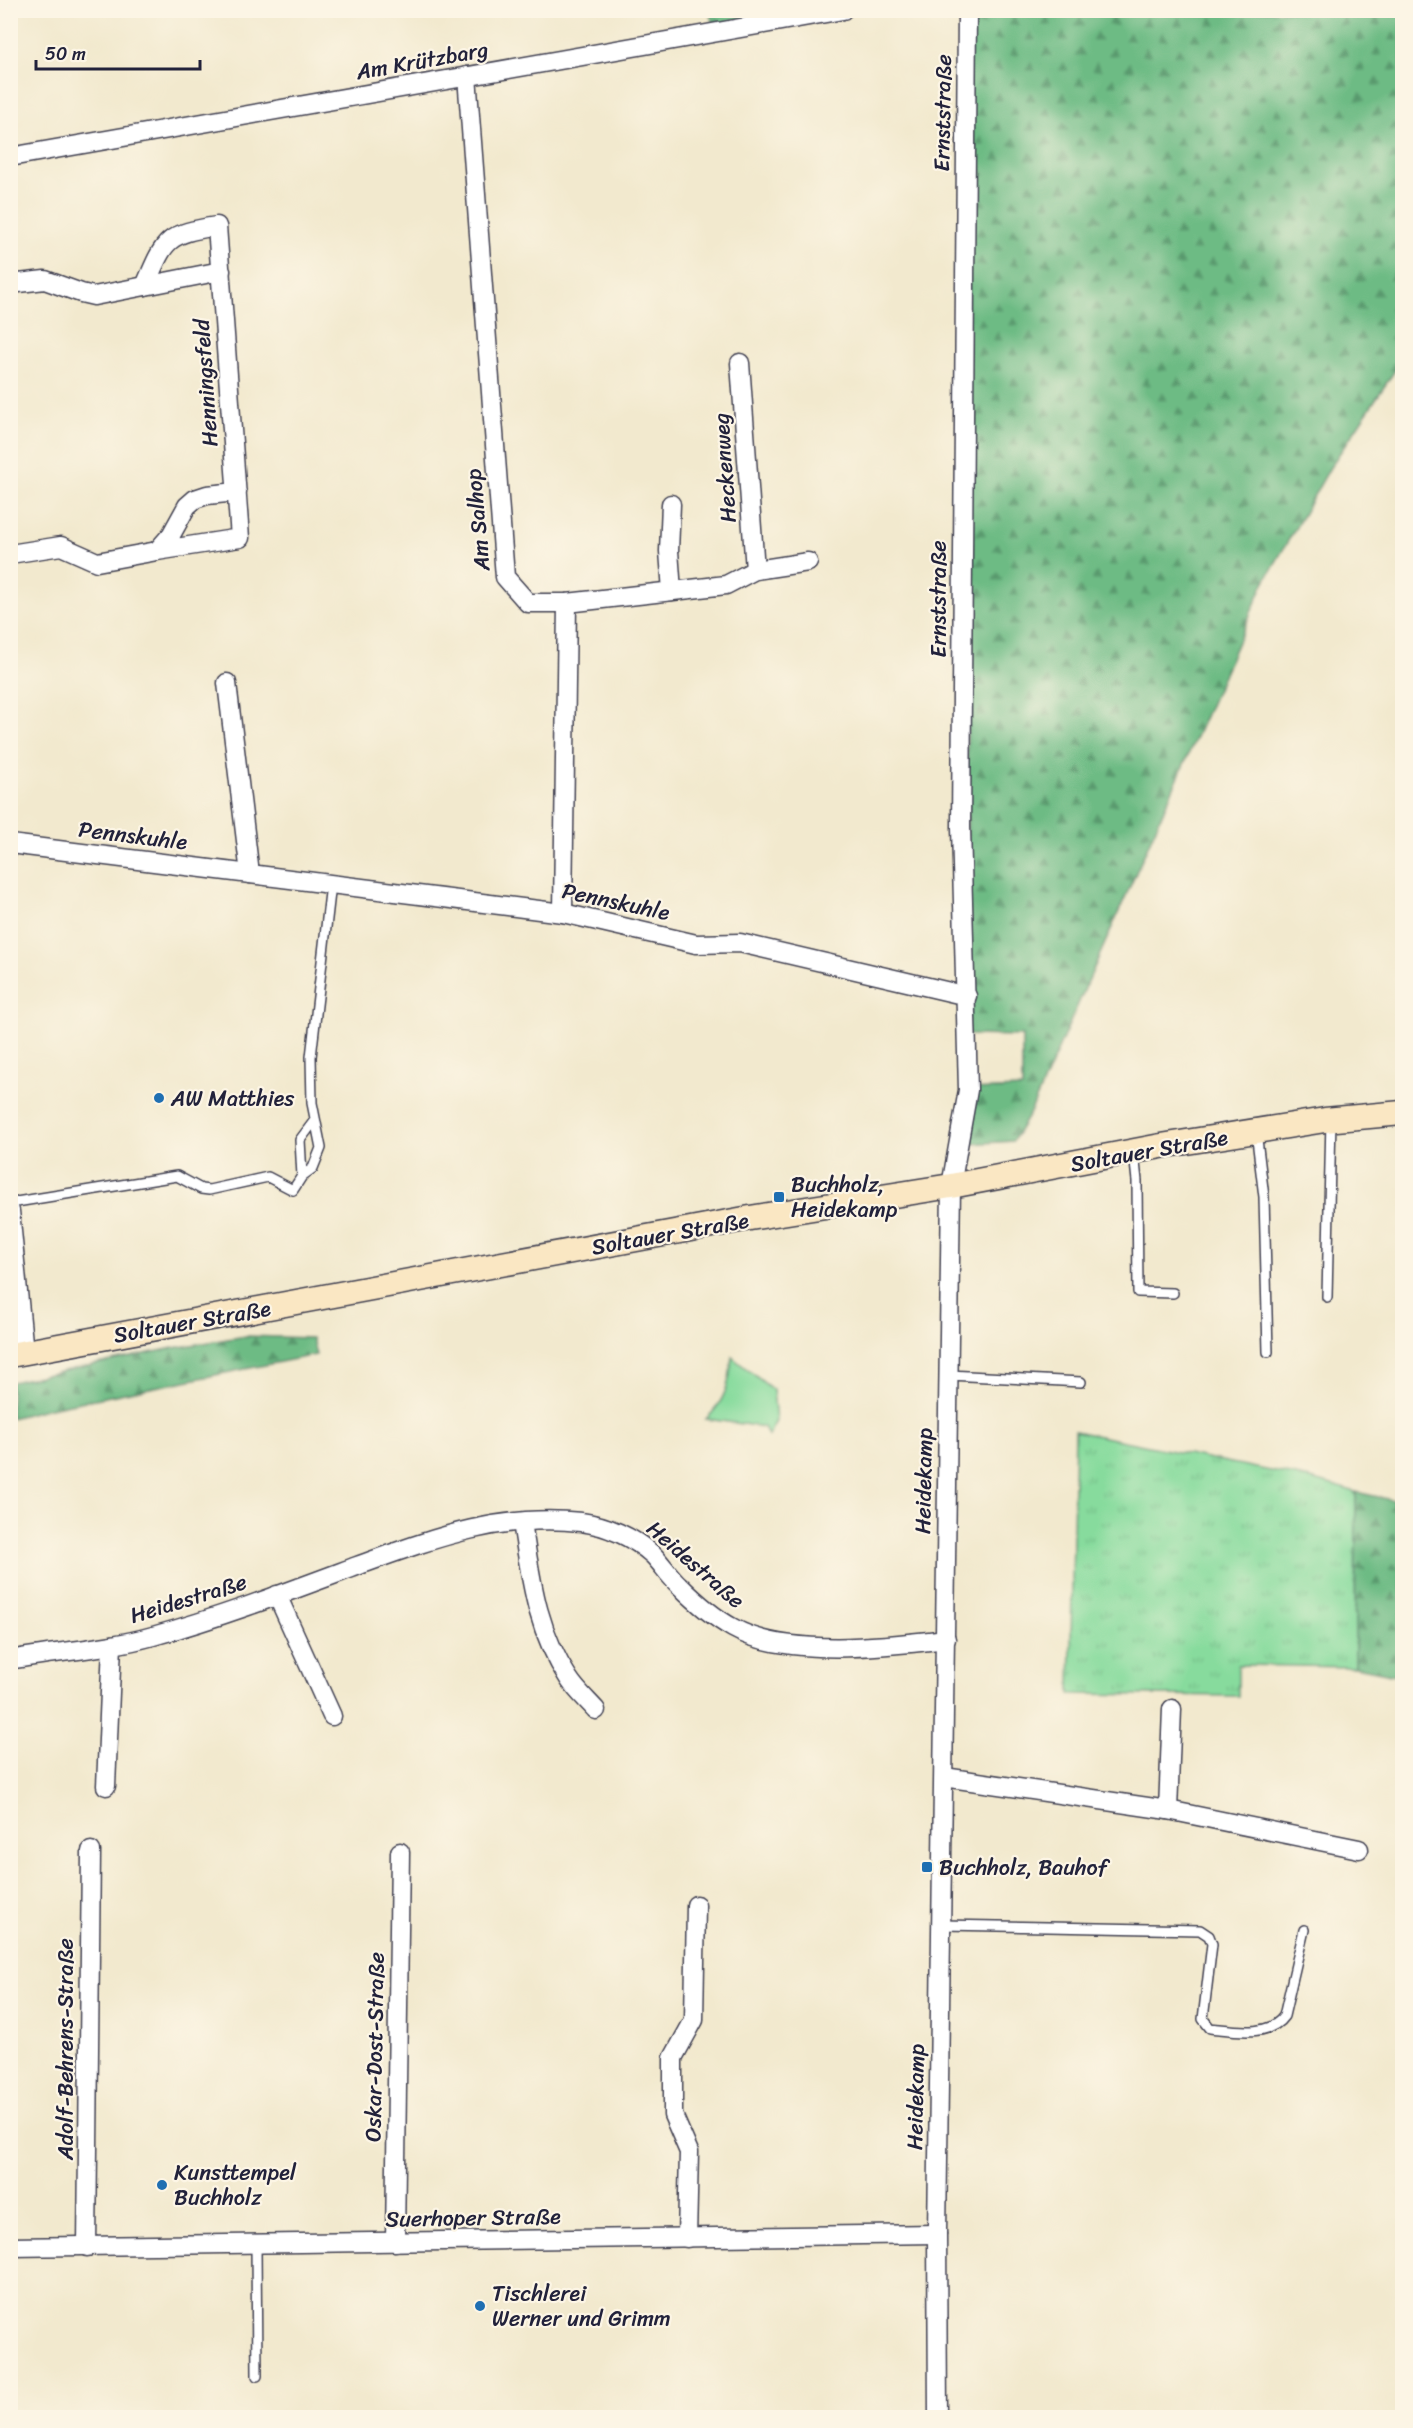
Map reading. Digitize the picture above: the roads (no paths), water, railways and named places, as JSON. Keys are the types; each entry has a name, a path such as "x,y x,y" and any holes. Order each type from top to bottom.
{"main road":[{"name":"Soltauer Straße","path":"17,1353 750,1218 951,1186 1134,1151 1331,1119 1402,1113"}],"street":[{"name":"Am Krützbarg","path":"10,157 843,10"},
{"name":"Ernststraße","path":"951,1186 968,1090 961,827 967,10"},
{"name":"Am Salhop","path":"467,76 505,577 528,603 567,603"},
{"name":"Henningsfeld","path":"10,555 62,546 98,562 240,538 218,226 184,231 173,238 160,252 145,286"},
{"path":"10,284 45,280 94,296 221,271"},
{"name":"Heckenweg","path":"740,363 755,570"},
{"path":"157,551 171,535 187,506 195,499 207,495 237,492"},
{"path":"670,504 669,551 672,591"},
{"path":"563,913 567,603 726,585 755,570 808,562"},
{"path":"227,682 250,874"},
{"name":"Pennskuhle","path":"10,844 563,913 696,944 740,943 967,996"},
{"name":"Heidekamp","path":"938,2418 937,2234 951,1186"},
{"path":"10,1211 17,1353"},
{"path":"522,1522 534,1599 546,1637 569,1680 596,1710"},
{"name":"Heidestraße","path":"10,1660 112,1645 154,1636 444,1535 477,1527 522,1522 582,1522 607,1528 629,1538 653,1555 678,1584 706,1610 735,1629 759,1638 787,1644 856,1647 946,1640"},
{"name":"Heidestraße","path":"277,1595 332,1716"},
{"name":"Heidestraße","path":"106,1786 112,1645"},
{"path":"1168,1810 1172,1708"},
{"path":"944,1777 1168,1810 1359,1849"},
{"name":"Adolf-Behrens-Straße","path":"87,2247 91,1851"},
{"name":"Oskar-Dost-Straße","path":"395,2242 400,1852"},
{"path":"687,2238 689,2151 673,2115 673,2058 694,2020 696,1905"},
{"name":"Suerhoper Straße","path":"10,2247 937,2234"}],"lane":[{"path":"10,1203 177,1176 201,1189 209,1190 268,1177 293,1190 302,1176 313,1168 321,1148 312,1102 312,1046 331,884"},
{"path":"1327,1297 1331,1119"},
{"path":"302,1176 300,1140 315,1120"},
{"path":"1256,1131 1264,1197 1268,1352"},
{"path":"1134,1151 1137,1181 1138,1292 1173,1293"},
{"path":"948,1375 1081,1382"},
{"path":"942,1925 1200,1930 1209,1936 1212,1944 1203,2019 1210,2028 1241,2031 1264,2028 1282,2020 1304,1930"},
{"path":"256,2244 257,2376"}],"place":[{"name":"AW Matthies","path":"159,1098"},
{"name":"Buchholz, Heidekamp","path":"779,1197"},
{"name":"Buchholz, Bauhof","path":"927,1867"},
{"name":"Kunsttempel Buchholz","path":"162,2185"},
{"name":"Tischlerei Werner und Grimm","path":"480,2306"}]}
